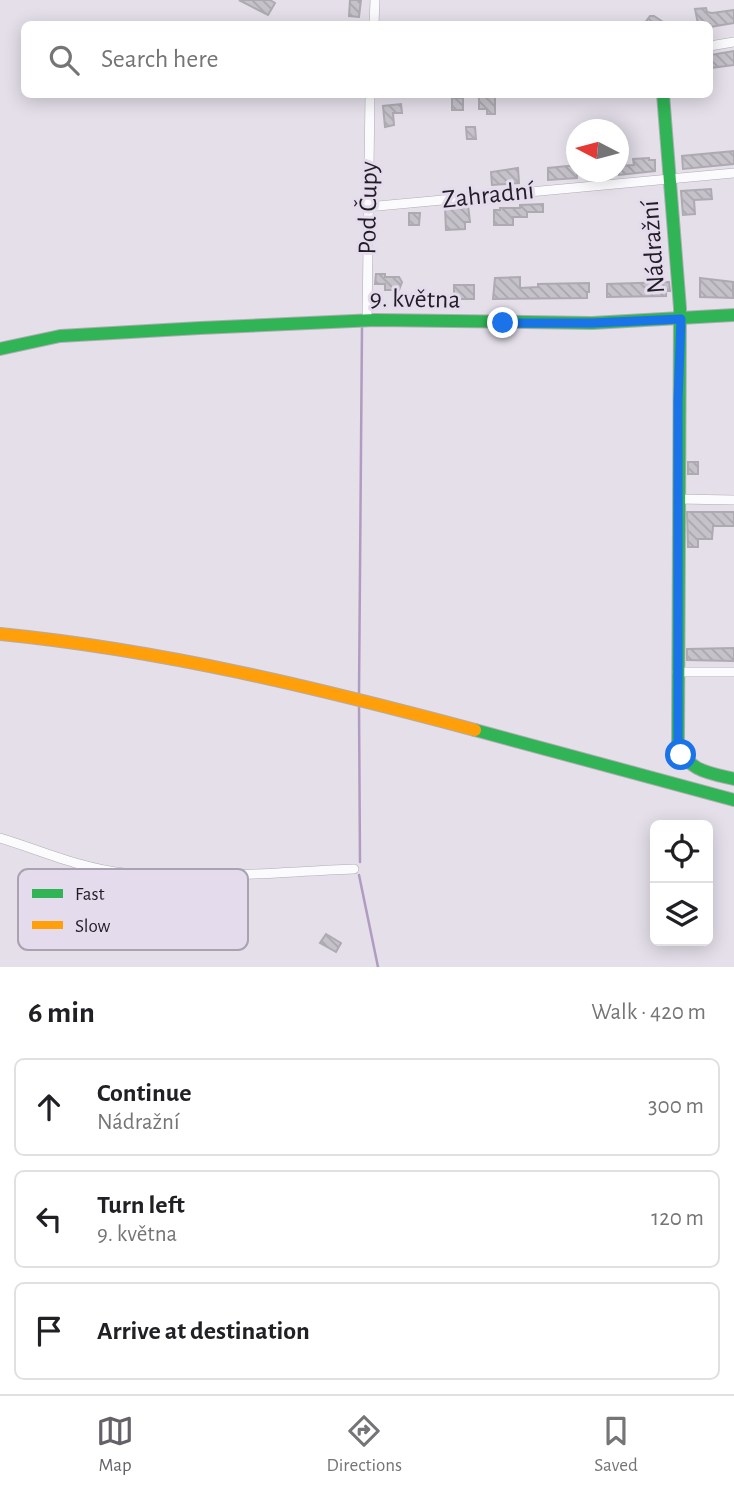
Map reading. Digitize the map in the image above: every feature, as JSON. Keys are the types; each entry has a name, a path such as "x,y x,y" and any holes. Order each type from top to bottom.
{"street":[{"path":"374,21 375,0"},
{"path":"713,46 734,42"},
{"name":"Pod Čupy","path":"367,321 370,98"},
{"name":"Nádražní","path":"663,98 681,319 678,744 681,755 693,768 734,779"},
{"name":"Zahradní","path":"368,207 734,173"},
{"name":"9. května","path":"0,349 60,336 347,321 541,324 734,315"},
{"path":"678,499 734,500"},
{"path":"0,634 51,638 177,658 358,698 734,800"},
{"path":"677,672 734,672"},
{"path":"0,838 106,869"},
{"path":"248,875 354,869"}],"building":[{"path":"239,0 270,0 275,3 268,15"},
{"path":"350,0 361,0 359,17 349,16"},
{"path":"706,8 707,12 712,13 734,10 734,23 713,26 713,21 697,21 695,9"},
{"path":"650,16 654,16 662,21 646,21"},
{"path":"734,51 734,65 713,68 713,54"},
{"path":"452,98 463,98 463,110 452,110"},
{"path":"479,98 495,98 495,114 487,114 487,109 479,109"},
{"path":"401,104 402,113 393,113 394,125 385,127 383,106"},
{"path":"466,127 475,127 476,139 467,139"},
{"path":"734,151 734,164 683,169 682,156"},
{"path":"633,159 655,160 655,171 629,174 629,165 634,165"},
{"path":"566,166 566,179 548,180 548,168"},
{"path":"518,168 519,183 492,185 491,172"},
{"path":"711,189 712,199 694,200 695,214 683,215 681,191"},
{"path":"543,204 543,212 527,212 527,217 513,217 513,225 494,225 494,210"},
{"path":"468,205 470,222 465,222 465,229 446,230 445,207"},
{"path":"409,213 420,213 419,225 409,225"},
{"path":"376,274 399,277 402,282 399,290 385,290 385,284 375,284"},
{"path":"520,277 520,288 538,287 538,284 589,283 589,292 587,298 493,299 495,278"},
{"path":"700,278 733,282 733,298 700,297"},
{"path":"669,282 670,291 666,291 666,296 607,297 607,284"},
{"path":"454,285 474,285 474,299 454,299"},
{"path":"688,462 698,462 698,474 688,474"},
{"path":"687,512 734,512 734,526 713,526 712,539 698,539 698,547 688,547"},
{"path":"734,648 734,661 687,660 687,649"},
{"path":"326,934 341,943 336,952 320,943"}],"waterway":[{"path":"359,694 362,326"},
{"path":"359,704 360,862"},
{"path":"359,875 378,967"}],"traffic: fast":[{"path":"663,98 680,308 678,744 693,765 734,779"},
{"path":"0,349 60,336 200,328 375,320 592,323 734,315"},
{"path":"475,730 734,800"}],"traffic: slow":[{"path":"0,634 180,660 475,730"}],"route":[{"path":"503,323 681,319 677,672 678,744 681,755"}]}
